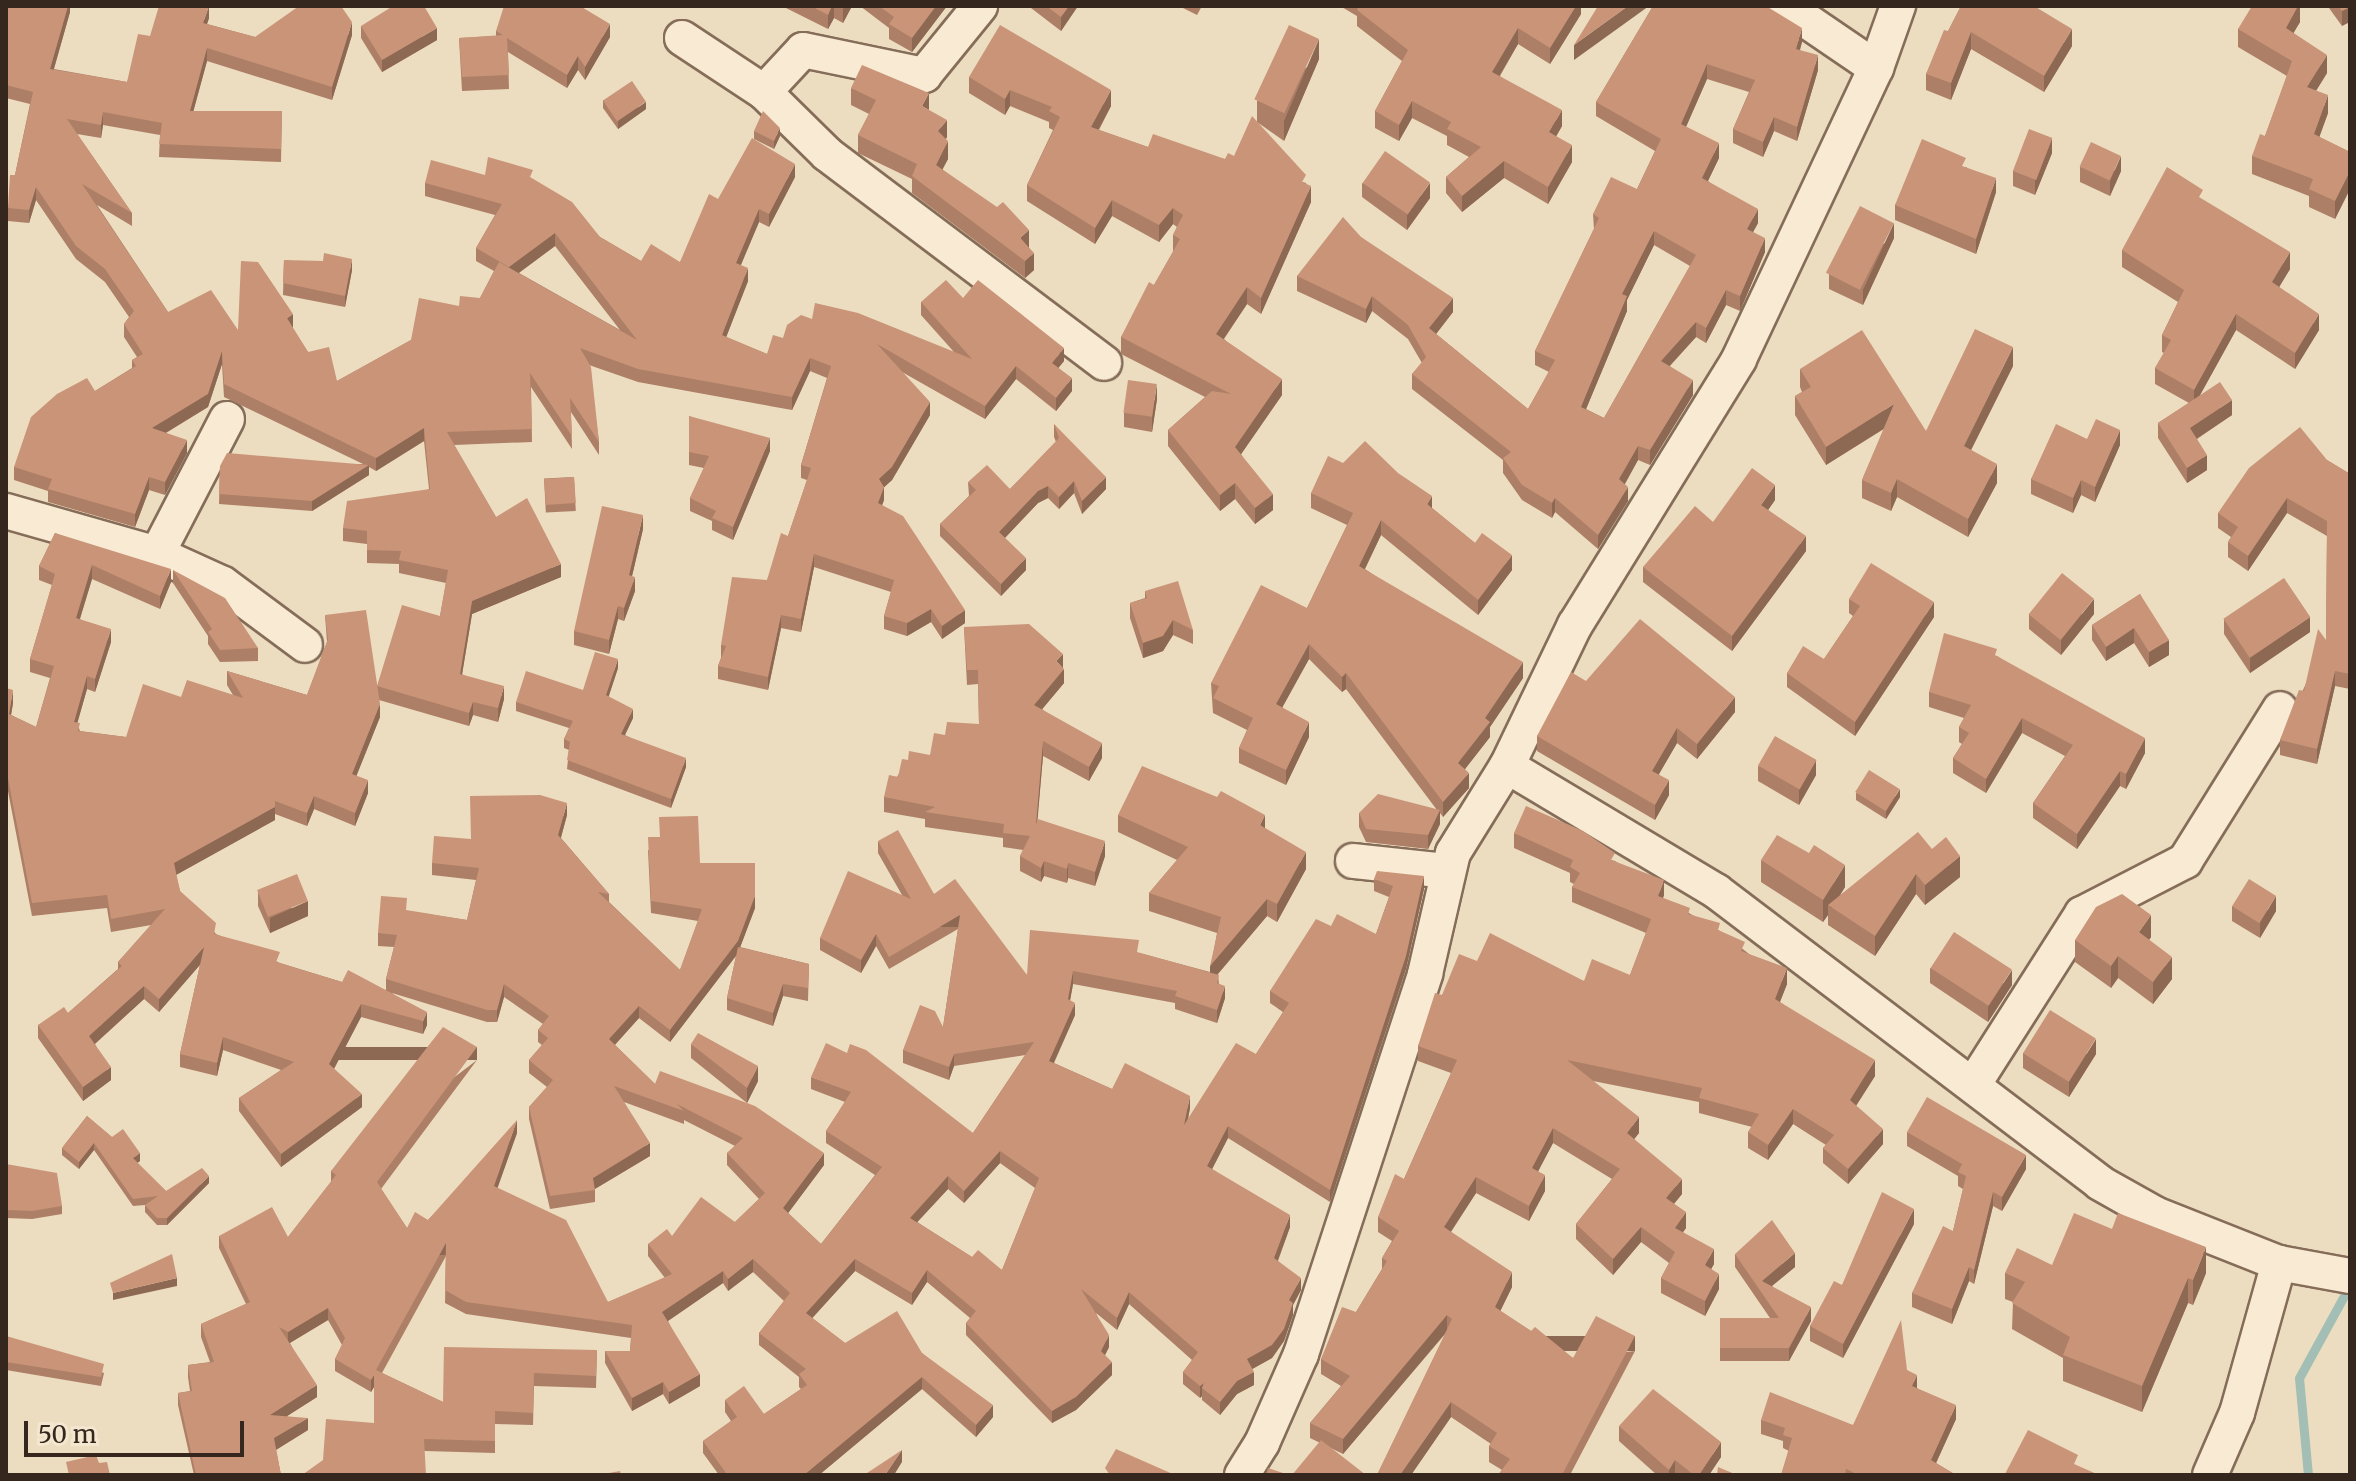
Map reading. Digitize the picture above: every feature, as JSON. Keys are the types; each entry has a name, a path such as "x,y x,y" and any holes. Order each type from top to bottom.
{"street":[{"path":"764,92 803,50 924,75 980,6"},
{"path":"1785,6 1876,68"},
{"path":"1242,1475 1262,1443 1306,1340 1425,974 1447,871 1463,833 1507,766 1575,625 1739,359 1876,68 1898,6"},
{"path":"682,38 764,92 827,154 1104,363"},
{"path":"157,554 227,419"},
{"path":"6,511 157,554 223,584 305,645"},
{"path":"1973,1085 2082,914 2185,861 2280,709"},
{"path":"1507,766 1716,891 2100,1183 2155,1214 2279,1263 2348,1276"},
{"path":"1353,861 1447,871"},
{"path":"2210,1475 2237,1413 2279,1263"}],"building":[{"path":"6,6 68,6 50,69 127,82 138,34 150,36 159,6 209,6 203,23 255,37 299,6 341,6 352,22 332,87 207,48 190,111 282,111 281,149 159,144 162,123 103,112 101,125 67,119 132,213 82,184 168,312 211,290 238,330 241,261 258,262 293,314 287,318 308,352 329,347 337,381 411,340 419,298 459,306 460,296 480,298 499,262 637,340 555,233 509,267 476,248 502,204 425,183 431,160 485,175 488,157 533,170 530,177 572,202 600,237 641,261 651,244 680,262 709,194 718,199 752,138 795,164 769,214 759,209 736,263 748,268 722,335 767,354 773,335 783,338 787,325 801,315 812,319 815,303 858,313 972,359 921,302 946,280 963,298 978,280 1064,348 1052,363 1072,378 1056,398 1016,366 985,406 877,344 930,402 892,467 879,479 884,487 878,503 903,516 965,610 942,626 931,609 907,623 884,616 894,580 814,554 801,619 781,615 768,677 718,666 726,646 721,645 732,577 767,580 781,533 788,536 811,468 801,465 831,366 810,358 792,397 638,369 580,348 591,367 599,442 570,398 572,436 530,373 532,429 447,432 496,517 527,498 561,564 472,601 460,674 504,686 498,708 473,702 469,713 377,686 402,605 440,616 448,570 399,560 401,551 367,550 367,531 343,528 347,501 430,489 424,428 376,458 224,384 222,351 208,394 152,428 187,440 165,482 149,477 135,514 48,489 52,479 14,467 31,417 57,394 87,378 95,391 136,366 132,360 143,354 124,324 134,311 105,269 76,246 36,187 29,210 8,208 10,175 15,175 33,92 6,85"},
{"path":"393,6 424,6 437,28 382,60 361,26"},
{"path":"504,6 580,6 610,24 585,67 578,56 567,75 507,38 509,75 462,77 459,38 503,35 496,31"},
{"path":"811,6 832,6 828,15"},
{"path":"879,6 936,6 912,38 889,24 894,17"},
{"path":"1046,6 1069,6 1061,17"},
{"path":"1359,6 1576,6 1550,48 1518,28 1492,72 1562,110 1549,132 1572,145 1548,187 1504,161 1462,196 1446,177 1481,147 1447,129 1451,122 1412,101 1399,125 1375,111 1408,50 1357,10"},
{"path":"1598,6 1628,6 1574,45"},
{"path":"1653,6 1766,6 1802,28 1796,49 1818,55 1797,127 1774,117 1763,142 1733,129 1755,80 1707,64 1681,124 1719,143 1702,178 1758,209 1747,229 1765,238 1740,296 1726,290 1706,328 1696,322 1661,361 1693,380 1650,450 1638,446 1619,479 1628,487 1598,535 1555,498 1552,503 1522,485 1503,458 1511,452 1412,374 1426,357 1408,325 1372,296 1366,309 1297,276 1343,217 1361,237 1453,298 1429,328 1528,409 1555,360 1535,351 1599,218 1593,214 1611,177 1637,189 1661,139 1596,102","holes":["1654,231 1696,255 1604,418 1581,407 1627,296 1622,294"]},
{"path":"1961,6 2034,6 2072,29 2044,76 1971,32 1951,83 1926,74 1944,30 1948,31"},
{"path":"2252,6 2298,6 2286,28 2327,55 2307,87 2328,95 2314,134 2350,152 2350,171 2335,201 2309,189 2313,179 2252,156 2260,134 2265,136 2292,61 2238,29"},
{"path":"1000,25 1111,90 1091,127 1148,147 1153,134 1225,159 1228,153 1234,156 1252,116 1306,175 1302,182 1311,186 1261,298 1247,287 1216,334 1282,379 1235,447 1273,494 1255,508 1235,483 1220,495 1168,430 1212,391 1231,394 1121,337 1149,282 1154,285 1180,239 1173,235 1183,215 1173,208 1159,225 1112,200 1095,228 1027,185 1060,117 1049,111 1052,107 1010,90 1005,99 969,77"},
{"path":"1289,25 1319,39 1284,113 1254,99"},
{"path":"862,65 929,93 922,106 947,120 938,131 948,141 936,165 997,207 1003,202 1029,230 1020,238 1034,253 1025,261 912,176 917,164 858,135 876,100 851,88"},
{"path":"632,81 646,102 617,121 603,101"},
{"path":"763,111 780,128 774,141 754,131"},
{"path":"2029,129 2052,138 2036,180 2013,171"},
{"path":"1922,139 1966,158 1962,166 1996,178 1976,239 1895,205"},
{"path":"2091,142 2121,156 2109,180 2080,166"},
{"path":"1385,151 1430,183 1408,214 1363,183"},
{"path":"2167,167 2203,190 2199,197 2290,252 2272,282 2319,314 2295,353 2236,314 2194,390 2155,368 2171,340 2162,335 2184,290 2122,250"},
{"path":"1860,206 1894,223 1860,290 1826,273"},
{"path":"324,253 352,259 345,296 283,283 284,260 323,261"},
{"path":"1975,329 2013,347 1964,446 1997,464 1968,519 1897,479 1891,493 1862,480 1894,404 1826,447 1795,396 1811,387 1800,369 1862,330 1926,431"},
{"path":"1128,380 1157,384 1152,417 1123,413"},
{"path":"2220,382 2232,400 2190,428 2207,455 2187,468 2158,423"},
{"path":"689,416 770,438 733,527 712,518 716,511 690,498 709,456 689,452"},
{"path":"2096,419 2120,430 2095,487 2081,480 2073,498 2031,479 2056,424 2087,439"},
{"path":"1054,424 1106,477 1082,501 1074,481 1059,497 1048,486 1038,491 999,532 1026,558 1001,584 940,524 976,490 968,482 987,465 1010,489 1059,438"},
{"path":"2300,427 2327,460 2350,474 2350,674 2335,671 2317,749 2280,740 2299,690 2304,691 2318,629 2326,640 2327,521 2287,498 2248,556 2228,542 2238,527 2218,513 2249,468"},
{"path":"1365,441 1398,473 1432,496 1427,504 1475,543 1482,533 1512,555 1478,600 1381,520 1359,566 1523,662 1485,718 1490,722 1458,763 1469,773 1443,802 1346,673 1342,677 1309,644 1276,704 1309,722 1286,770 1239,748 1253,718 1213,698 1219,686 1211,683 1261,585 1307,608 1353,513 1311,493 1328,456 1343,463"},
{"path":"227,453 369,465 312,501 219,494 220,466"},
{"path":"1752,468 1775,485 1761,505 1806,536 1732,636 1643,567 1695,506 1713,522"},
{"path":"574,477 576,503 546,505 544,479"},
{"path":"602,506 643,515 629,575 635,577 624,608 618,606 609,640 574,631"},
{"path":"55,533 171,569 160,596 92,565 76,618 111,629 95,679 87,676 74,722 80,723 78,731 126,737 143,684 181,697 187,680 243,698 227,671 307,695 328,639 325,615 366,610 380,704 352,774 368,780 355,813 314,796 307,813 275,801 275,807 174,863 180,891 216,923 214,934 280,952 276,962 342,982 348,970 427,1012 423,1021 361,1004 329,1064 362,1094 281,1154 239,1098 294,1062 223,1037 217,1063 180,1054 204,947 159,999 144,986 89,1036 111,1067 83,1087 38,1025 64,1007 68,1013 122,966 118,962 165,909 111,919 107,895 32,903 6,768 6,688 13,690 9,714 36,727 54,666 30,659 55,574 39,566"},
{"path":"1871,563 1934,602 1855,722 1787,673 1803,646 1824,659 1860,606 1849,599"},
{"path":"173,570 225,598 258,648 220,650 208,632 212,629"},
{"path":"2062,573 2094,599 2061,640 2029,614"},
{"path":"2284,578 2310,617 2250,658 2223,619"},
{"path":"1178,581 1193,630 1173,620 1163,636 1143,643 1130,603 1147,598 1145,591"},
{"path":"2140,594 2169,640 2149,652 2134,628 2106,647 2092,625"},
{"path":"1640,619 1735,697 1697,744 1677,728 1652,771 1669,780 1655,805 1537,736 1571,672 1586,681"},
{"path":"1029,624 1063,654 1056,661 1064,669 1034,705 1102,743 1089,767 1043,741 1036,824 1038,819 1105,841 1095,872 1068,863 1067,869 1044,861 1041,868 1020,856 1030,836 1003,833 1004,824 925,812 935,807 884,797 889,775 898,777 902,759 908,760 909,751 930,755 934,733 945,735 947,722 979,724 978,670 967,670 964,627"},
{"path":"1944,633 1997,649 1995,655 2145,738 2126,774 2120,771 2077,834 2033,803 2073,745 2022,718 1986,779 1953,758 1969,733 1959,727 1971,705 1929,692"},
{"path":"595,652 618,659 606,695 633,709 621,734 686,758 671,799 567,760 570,742 564,739 573,721 516,702 526,671 583,690"},
{"path":"1775,736 1817,760 1800,789 1758,765"},
{"path":"1142,766 1217,797 1221,791 1265,815 1260,825 1306,852 1277,904 1267,899 1210,966 1221,917 1149,893 1188,847 1118,815"},
{"path":"1869,770 1900,789 1886,811 1855,792"},
{"path":"1378,794 1440,810 1428,835 1366,829 1359,813"},
{"path":"540,795 567,803 558,835 609,894 598,892 680,970 702,909 651,901 648,837 660,837 659,817 698,816 700,863 755,863 755,896 738,941 670,1030 639,1006 609,1039 655,1084 660,1071 755,1106 824,1153 783,1208 821,1244 882,1167 826,1131 851,1092 811,1077 826,1043 847,1053 850,1044 866,1050 973,1133 1034,1042 954,1054 949,1067 903,1050 920,1005 935,1011 943,1027 960,915 889,957 876,934 861,960 820,938 848,871 911,899 878,841 898,830 934,894 955,879 1027,975 1030,930 1139,940 1137,952 1219,975 1217,983 1225,986 1217,1010 1175,996 1177,991 1073,971 1068,999 1075,1003 1049,1061 1112,1089 1125,1063 1190,1096 1184,1125 1236,1043 1256,1054 1289,1003 1270,991 1316,919 1331,926 1337,914 1376,934 1393,886 1374,879 1377,871 1424,876 1406,956 1330,1190 1228,1126 1207,1166 1290,1215 1274,1258 1301,1278 1289,1300 1293,1303 1284,1329 1272,1345 1247,1359 1254,1372 1237,1381 1220,1402 1202,1388 1204,1383 1200,1386 1183,1372 1198,1352 1129,1292 1117,1318 1081,1289 1109,1335 1101,1351 1112,1362 1076,1397 1052,1411 966,1323 976,1311 927,1270 912,1293 855,1259 806,1313 845,1343 897,1311 922,1353 993,1405 976,1425 922,1377 804,1475 722,1475 726,1473 703,1441 737,1417 725,1400 744,1386 764,1414 807,1385 799,1374 806,1369 759,1333 790,1293 753,1259 728,1279 723,1271 662,1312 700,1374 669,1392 663,1382 632,1398 605,1351 630,1351 632,1325 466,1302 445,1290 446,1243 376,1370 443,1402 444,1347 597,1350 596,1376 534,1373 533,1413 495,1411 495,1441 424,1439 426,1475 302,1475 323,1460 326,1419 374,1423 374,1375 371,1380 335,1359 345,1338 328,1308 288,1332 279,1327 317,1385 270,1415 308,1418 274,1438 281,1475 196,1475 178,1393 192,1391 188,1365 214,1362 201,1324 250,1302 219,1236 272,1207 288,1237 336,1175 331,1171 443,1027 477,1047 377,1182 407,1228 415,1212 428,1220 517,1120 494,1186 566,1220 608,1302 672,1274 648,1244 667,1229 672,1236 701,1197 735,1222 765,1193 727,1153 743,1138 677,1104 684,1111 614,1086 650,1143 593,1178 595,1190 550,1196 529,1107 553,1080 529,1060 548,1038 538,1030 549,1016 504,984 497,1010 487,1010 386,979 397,935 378,933 381,896 407,898 406,910 467,920 479,868 432,863 434,836 471,839 470,796","holes":["1000,1151 1039,1178 1002,1270 978,1250 972,1257 910,1218 948,1176 964,1191"]},
{"path":"1526,806 1583,831 1615,853 1611,860 1664,880 1658,896 1690,908 1688,914 1720,923 1718,930 1745,942 1741,951 1787,968 1775,999 1875,1060 1850,1100 1883,1129 1848,1169 1823,1148 1834,1135 1793,1109 1768,1145 1748,1132 1759,1114 1699,1098 1702,1088 1567,1060 1639,1117 1627,1133 1682,1179 1666,1198 1686,1212 1675,1228 1714,1249 1705,1265 1719,1274 1705,1301 1661,1278 1675,1252 1641,1227 1613,1259 1576,1224 1620,1169 1553,1128 1532,1168 1545,1175 1529,1206 1476,1177 1444,1227 1512,1272 1495,1307 1531,1331 1535,1327 1573,1358 1596,1316 1635,1336 1562,1475 1498,1475 1510,1459 1489,1446 1497,1433 1451,1402 1400,1475 1377,1475 1452,1319 1447,1315 1343,1439 1310,1423 1350,1376 1321,1359 1342,1307 1356,1312 1387,1261 1382,1258 1399,1231 1378,1217 1395,1174 1404,1179 1457,1060 1418,1046 1435,993 1442,995 1459,954 1477,961 1490,933 1584,981 1592,959 1630,975 1651,919 1572,887 1580,873 1570,867 1573,860 1514,833"},
{"path":"1918,832 1932,849 1946,837 1960,856 1925,885 1916,874 1875,936 1828,905"},
{"path":"1777,835 1809,853 1814,845 1845,865 1823,900 1761,860"},
{"path":"297,874 308,901 268,917 257,890"},
{"path":"2249,879 2276,896 2259,923 2232,906"},
{"path":"2122,894 2151,915 2139,932 2172,957 2153,982 2118,956 2111,966 2075,940 2096,907"},
{"path":"1954,932 2012,970 1988,1006 1931,968"},
{"path":"738,947 809,964 808,988 783,984 773,1013 727,998"},
{"path":"2050,1010 2096,1039 2069,1082 2023,1053"},
{"path":"698,1033 758,1066 747,1088 691,1044"},
{"path":"1927,1097 2026,1155 2002,1197 1993,1192 1974,1270 1969,1267 1952,1309 1912,1293 1943,1226 1953,1231 1966,1176 1958,1172 1962,1164 1907,1132"},
{"path":"87,1116 112,1137 123,1129 140,1153 133,1158 166,1191 202,1168 209,1176 167,1218 157,1218 145,1205 158,1196 133,1199 94,1143 79,1162 62,1148"},
{"path":"6,1164 57,1173 62,1206 32,1211 6,1210"},
{"path":"1882,1192 1914,1209 1843,1344 1810,1326 1834,1281 1842,1285"},
{"path":"2074,1213 2112,1229 2118,1213 2206,1247 2193,1280 2188,1278 2142,1386 2063,1355 2070,1337 2012,1303 2025,1282 2005,1273 2017,1248 2052,1265"},
{"path":"1772,1220 1795,1253 1762,1281 1811,1307 1789,1348 1720,1348 1720,1318 1779,1318 1735,1254"},
{"path":"172,1254 177,1278 113,1293 110,1283"},
{"path":"1901,1320 1907,1370 1917,1375 1912,1386 1956,1405 1931,1460 1956,1475 1859,1475 1846,1469 1845,1475 1781,1475 1792,1438 1783,1435 1785,1428 1761,1420 1770,1392 1853,1425"},
{"path":"6,1336 104,1364 101,1377 6,1362"},
{"path":"1653,1389 1721,1442 1699,1475 1694,1475 1675,1460 1669,1470 1619,1426"},
{"path":"2028,1430 2078,1455 2074,1464 2099,1475 2005,1474"},
{"path":"1321,1440 1366,1475 1292,1475"},
{"path":"1116,1449 1175,1475 1110,1475 1105,1468"},
{"path":"902,1450 885,1475 864,1475"},
{"path":"96,1455 99,1463 107,1462 110,1475 69,1475 66,1462"},
{"path":"1718,1467 1737,1475 1717,1475"},
{"path":"1268,1468 1289,1475 1266,1475"},
{"path":"620,1471 621,1475 598,1475"}],"waterway":[{"path":"2308,1475 2299,1378 2350,1285"}]}
